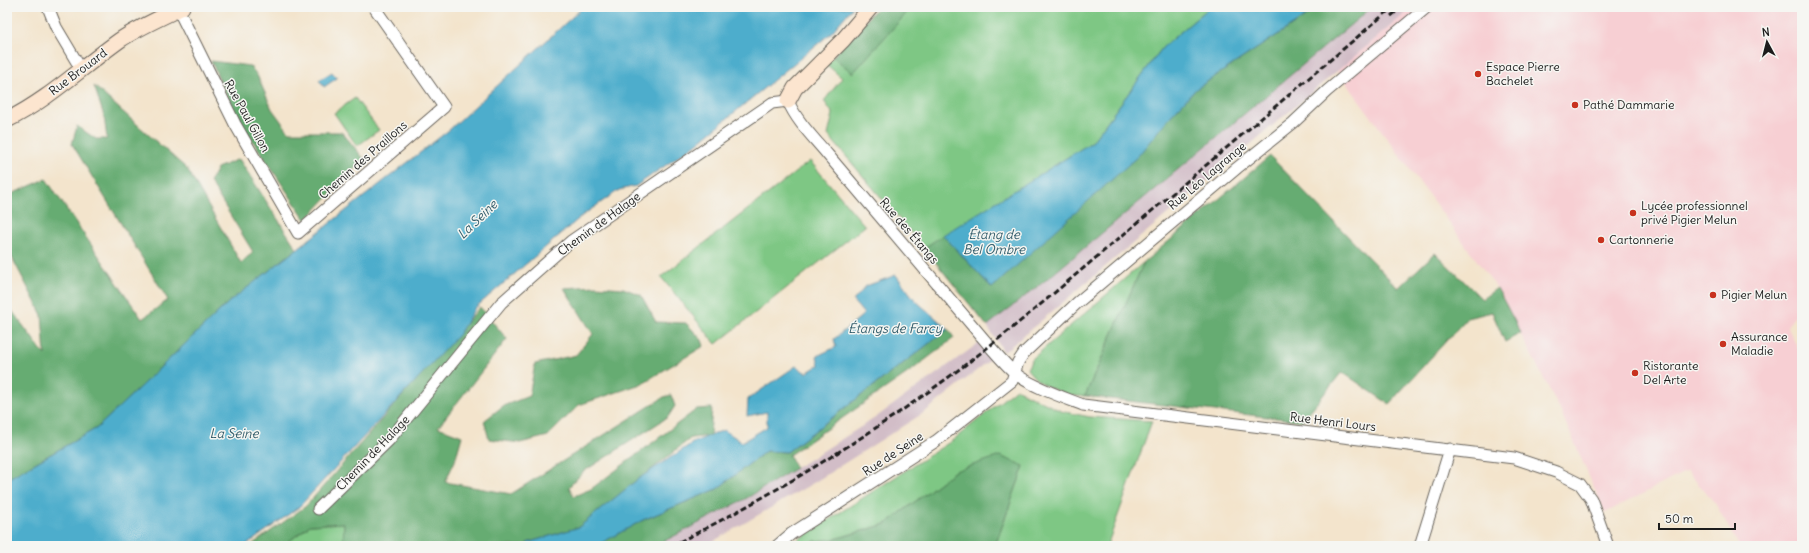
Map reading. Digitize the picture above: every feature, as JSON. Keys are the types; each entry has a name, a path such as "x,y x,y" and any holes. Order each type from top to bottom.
{"street":[{"path":"48,7 56,27 81,69"},
{"name":"Chemin des Praillons","path":"298,233 444,107 374,7"},
{"path":"788,101 794,88 843,40 871,7"},
{"name":"Rue Léo Lagrange","path":"1015,374 1018,362 1024,353 1077,303 1293,123 1327,91 1427,7"},
{"name":"Rue Brouard","path":"7,120 61,86 121,39 148,23 180,8"},
{"name":"Rue Paul Gillon","path":"180,8 235,124 298,233"},
{"name":"Rue des Étangs","path":"788,101 792,111 801,123 1015,374"},
{"name":"Chemin de Halage","path":"318,509 389,440 501,303 571,241 772,103 788,101"},
{"name":"Rue Henri Lours","path":"1015,374 1053,393 1083,404 1514,458 1556,472 1580,484 1591,499 1608,546"},
{"name":"Rue de Seine","path":"777,546 791,534 936,441 1012,381 1015,374"},
{"path":"1420,546 1450,450"}],"shaded area":[{"path":"1372,7 1413,7 1004,352 987,326 1046,280"},
{"path":"1413,7 1802,7 1802,307 1787,326 1802,357 1802,546 1739,546 1715,503 1687,471 1605,513 1560,410 1497,288 1337,70"},
{"path":"979,343 991,359 925,412 815,482 705,546 655,546 747,498 796,468 875,418"}],"green space":[{"path":"878,7 1210,7 1163,47 1092,142 924,248 828,135 833,114 824,101 842,78 826,64"},
{"path":"878,7 912,7 853,73 833,57"},
{"path":"1314,7 1372,7 1046,280 987,326 924,248 943,235 992,288 1167,120 1196,89 1309,14"},
{"path":"211,61 250,66 257,75 272,109 289,132 342,132 364,159 306,220 236,116"},
{"path":"94,86 187,169 241,263 253,252 210,182 217,168 239,159 297,249 229,302 97,428 7,479 7,304 45,355 42,315 7,248 7,192 9,195 46,179 142,319 168,300 72,144 77,126 96,139 107,139 104,116"},
{"path":"355,98 379,130 357,146 334,113"},
{"path":"1270,156 1398,288 1435,253 1482,299 1497,288 1521,333 1505,342 1492,312 1467,318 1389,404 1342,372 1302,421 1085,396 1144,262"},
{"path":"810,161 865,226 716,344 661,277"},
{"path":"1144,262 1085,396 1075,396 1064,393 1037,380 1027,369 1032,359"},
{"path":"596,286 623,288 641,295 656,322 686,323 702,340 704,346 641,384 579,405 548,436 520,443 489,439 484,421 503,406 529,396 535,364 576,355 593,334 564,288"},
{"path":"480,307 507,339 438,427 462,436 455,461 445,482 511,494 664,397 671,395 675,406 668,417 583,472 569,487 574,496 591,489 697,409 712,408 710,436 691,438 579,527 527,543 529,546 343,546 344,523 310,525 283,546 250,546 306,506"},
{"path":"948,329 954,338 912,370 789,455 796,468 747,498 655,546 595,546 643,520 717,489 766,451 787,452"},
{"path":"1016,389 1061,411 1090,417 1152,421 1107,546 995,546 1024,466 955,471 886,524 835,539 815,541 808,546 788,546 953,440"},
{"path":"1000,456 1024,466 995,546 808,546 815,541 835,539 886,524 955,471"},
{"path":"344,523 343,546 283,546 310,525"}],"water":[{"name":"La Seine","path":"583,7 853,7 831,33 695,145 636,186 619,190 583,215 475,308 459,334 299,507 245,546 7,546 7,479 97,428 229,302 449,130"},
{"name":"Étang de Bel Ombre","path":"1210,7 1314,7 1309,14 1196,89 1167,120 1138,156 992,288 943,235 1092,142 1163,47"},
{"path":"332,72 337,78 324,87 319,80"},
{"name":"Étangs de Farcy","path":"896,275 915,300 948,329 787,452 766,451 717,489 643,520 596,546 529,546 527,543 579,527 638,479 694,442 724,430 742,442 767,427 767,412 747,416 748,399 796,366 806,373 819,365 817,356 836,347 834,339 864,314 853,301 866,286"}],"railway":[{"path":"671,546 785,485 859,439 965,365 1034,310 1393,7"},
{"path":"1391,16 1402,7"}],"place":[{"name":"Espace Pierre Bachelet","path":"1478,74"},
{"name":"Pathé Dammarie","path":"1575,105"},
{"name":"Lycée professionnel privé Pigier Melun","path":"1633,213"},
{"name":"Cartonnerie","path":"1601,240"},
{"name":"Pigier Melun","path":"1713,295"},
{"name":"Assurance Maladie","path":"1723,344"},
{"name":"Ristorante Del Arte","path":"1635,373"}]}
